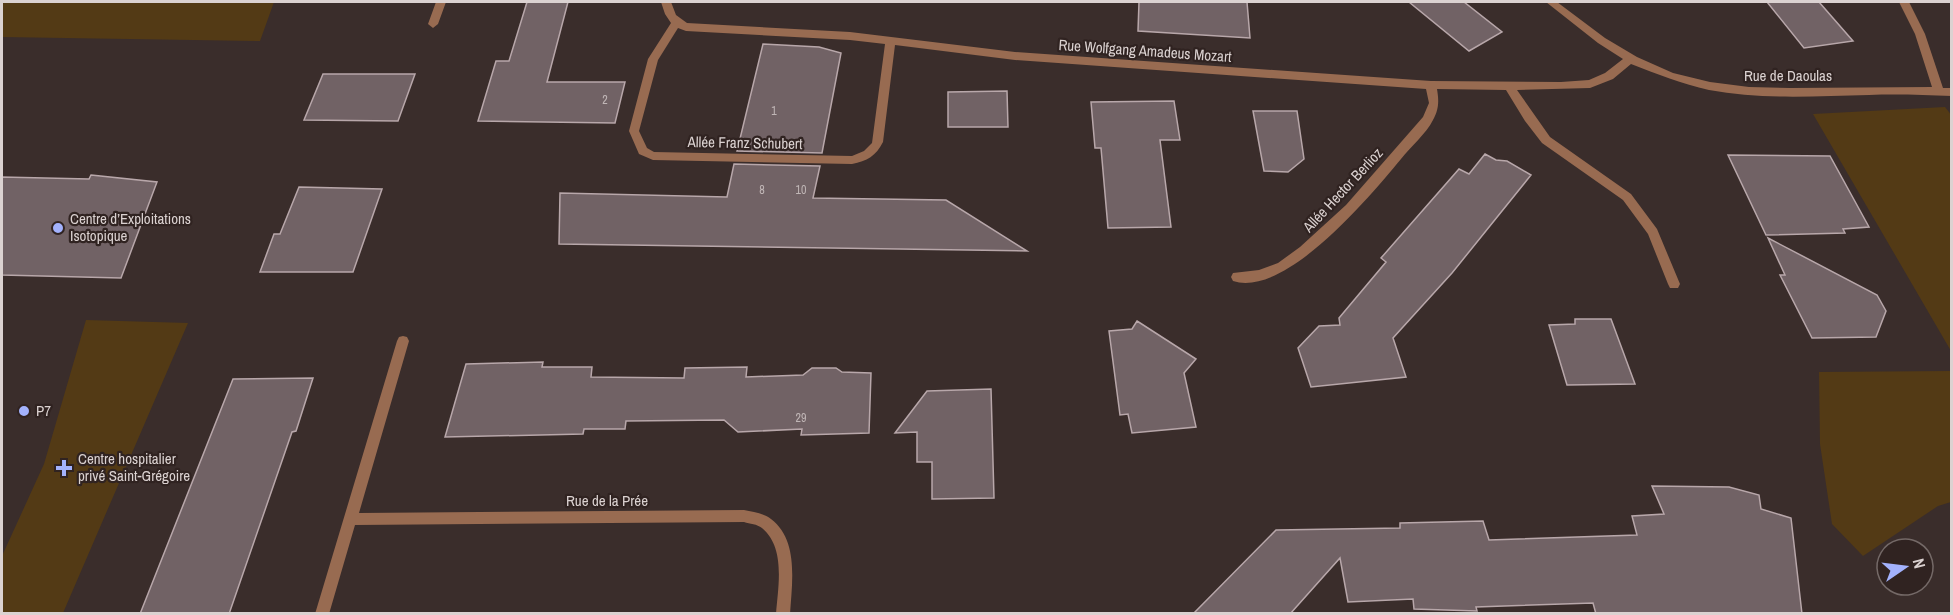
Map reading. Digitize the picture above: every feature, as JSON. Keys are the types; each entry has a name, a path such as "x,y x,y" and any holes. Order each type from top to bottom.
{"street":[{"path":"433,24 441,2"},
{"path":"666,2 669,14 676,23"},
{"name":"Rue de Daoulas","path":"1551,2 1630,59 1667,76 1733,91 1760,93 1938,90 1952,92"},
{"path":"1904,2 1913,17 1929,57 1938,90"},
{"name":"Allée Franz Schubert","path":"676,23 653,59 634,131 643,151 653,156 852,160 864,157 874,150 878,142 890,41"},
{"name":"Rue Wolfgang Amadeus Mozart","path":"676,23 686,27 850,36 1015,56 1431,85 1590,84 1609,76 1630,59"},
{"name":"Allée Hector Berlioz","path":"1237,277 1260,276 1289,263 1326,234 1428,119 1434,103 1431,85"},
{"path":"1509,86 1546,140 1627,197 1653,232 1674,284"},
{"path":"322,614 404,341"},
{"name":"Rue de la Prée","path":"350,519 744,516 765,522 780,538 786,560 783,614"}],"shaded area":[{"path":"2,2 274,2 260,41 2,37"},
{"path":"1945,107 1952,116 1951,351 1813,114"},
{"name":"Centre hospitalier privé Saint-Grégoire","path":"86,320 188,323 63,613 2,613 2,556 44,464"},
{"path":"1951,371 1951,502 1938,506 1892,537 1875,537 1875,548 1863,556 1832,524 1820,444 1819,372"}],"building":[{"path":"527,2 568,2 547,82 625,82 615,123 478,121 496,61 509,61"},
{"path":"1139,2 1247,2 1250,38 1138,31"},
{"path":"1409,2 1464,2 1502,32 1469,51"},
{"path":"1767,2 1819,2 1853,41 1804,48"},
{"path":"763,44 819,47 841,53 822,153 737,151"},
{"path":"323,74 415,74 398,121 304,120"},
{"path":"1007,91 1008,127 948,127 948,92"},
{"path":"1174,101 1180,140 1160,140 1171,227 1108,228 1101,148 1095,148 1091,102"},
{"path":"1253,111 1297,111 1304,159 1288,172 1264,171"},
{"path":"1485,154 1496,160 1507,161 1531,175 1452,273 1393,338 1406,377 1311,387 1298,348 1319,326 1340,325 1339,318 1386,262 1381,258 1459,169 1469,174"},
{"path":"1728,155 1830,156 1869,227 1843,229 1845,233 1766,235"},
{"path":"734,164 820,166 813,198 946,200 1027,251 559,244 560,193 727,197"},
{"name":"Centre d’Exploitations Isotopique","path":"91,175 157,182 121,278 2,275 2,177 89,179"},
{"path":"299,187 382,189 353,272 260,272 274,234 280,234"},
{"path":"1768,238 1877,295 1886,311 1876,337 1812,338 1780,275 1785,275"},
{"path":"1575,319 1611,319 1635,384 1567,385 1549,325 1575,324"},
{"path":"1137,321 1196,359 1184,373 1196,427 1132,433 1128,414 1120,415 1109,331 1132,329"},
{"path":"543,362 542,367 592,367 591,377 684,378 685,368 747,367 746,377 803,375 812,368 836,368 842,372 871,373 869,433 801,435 802,429 738,432 724,420 626,421 625,429 584,429 583,434 445,437 466,364"},
{"path":"313,378 229,614 140,614 233,379"},
{"path":"991,389 994,498 932,499 932,462 917,462 917,432 895,433 927,391"},
{"path":"1652,486 1729,487 1759,495 1761,509 1791,518 1802,614 1596,614 1593,603 1476,607 1477,611 1414,609 1413,599 1348,602 1340,558 1290,614 1193,614 1276,530 1400,528 1400,523 1483,521 1489,540 1637,535 1632,516 1664,514"}],"place":[{"name":"Centre d’Exploitations Isotopique","path":"58,228"},
{"name":"P7","path":"24,411"},
{"name":"Centre hospitalier privé Saint-Grégoire","path":"64,468"}]}
